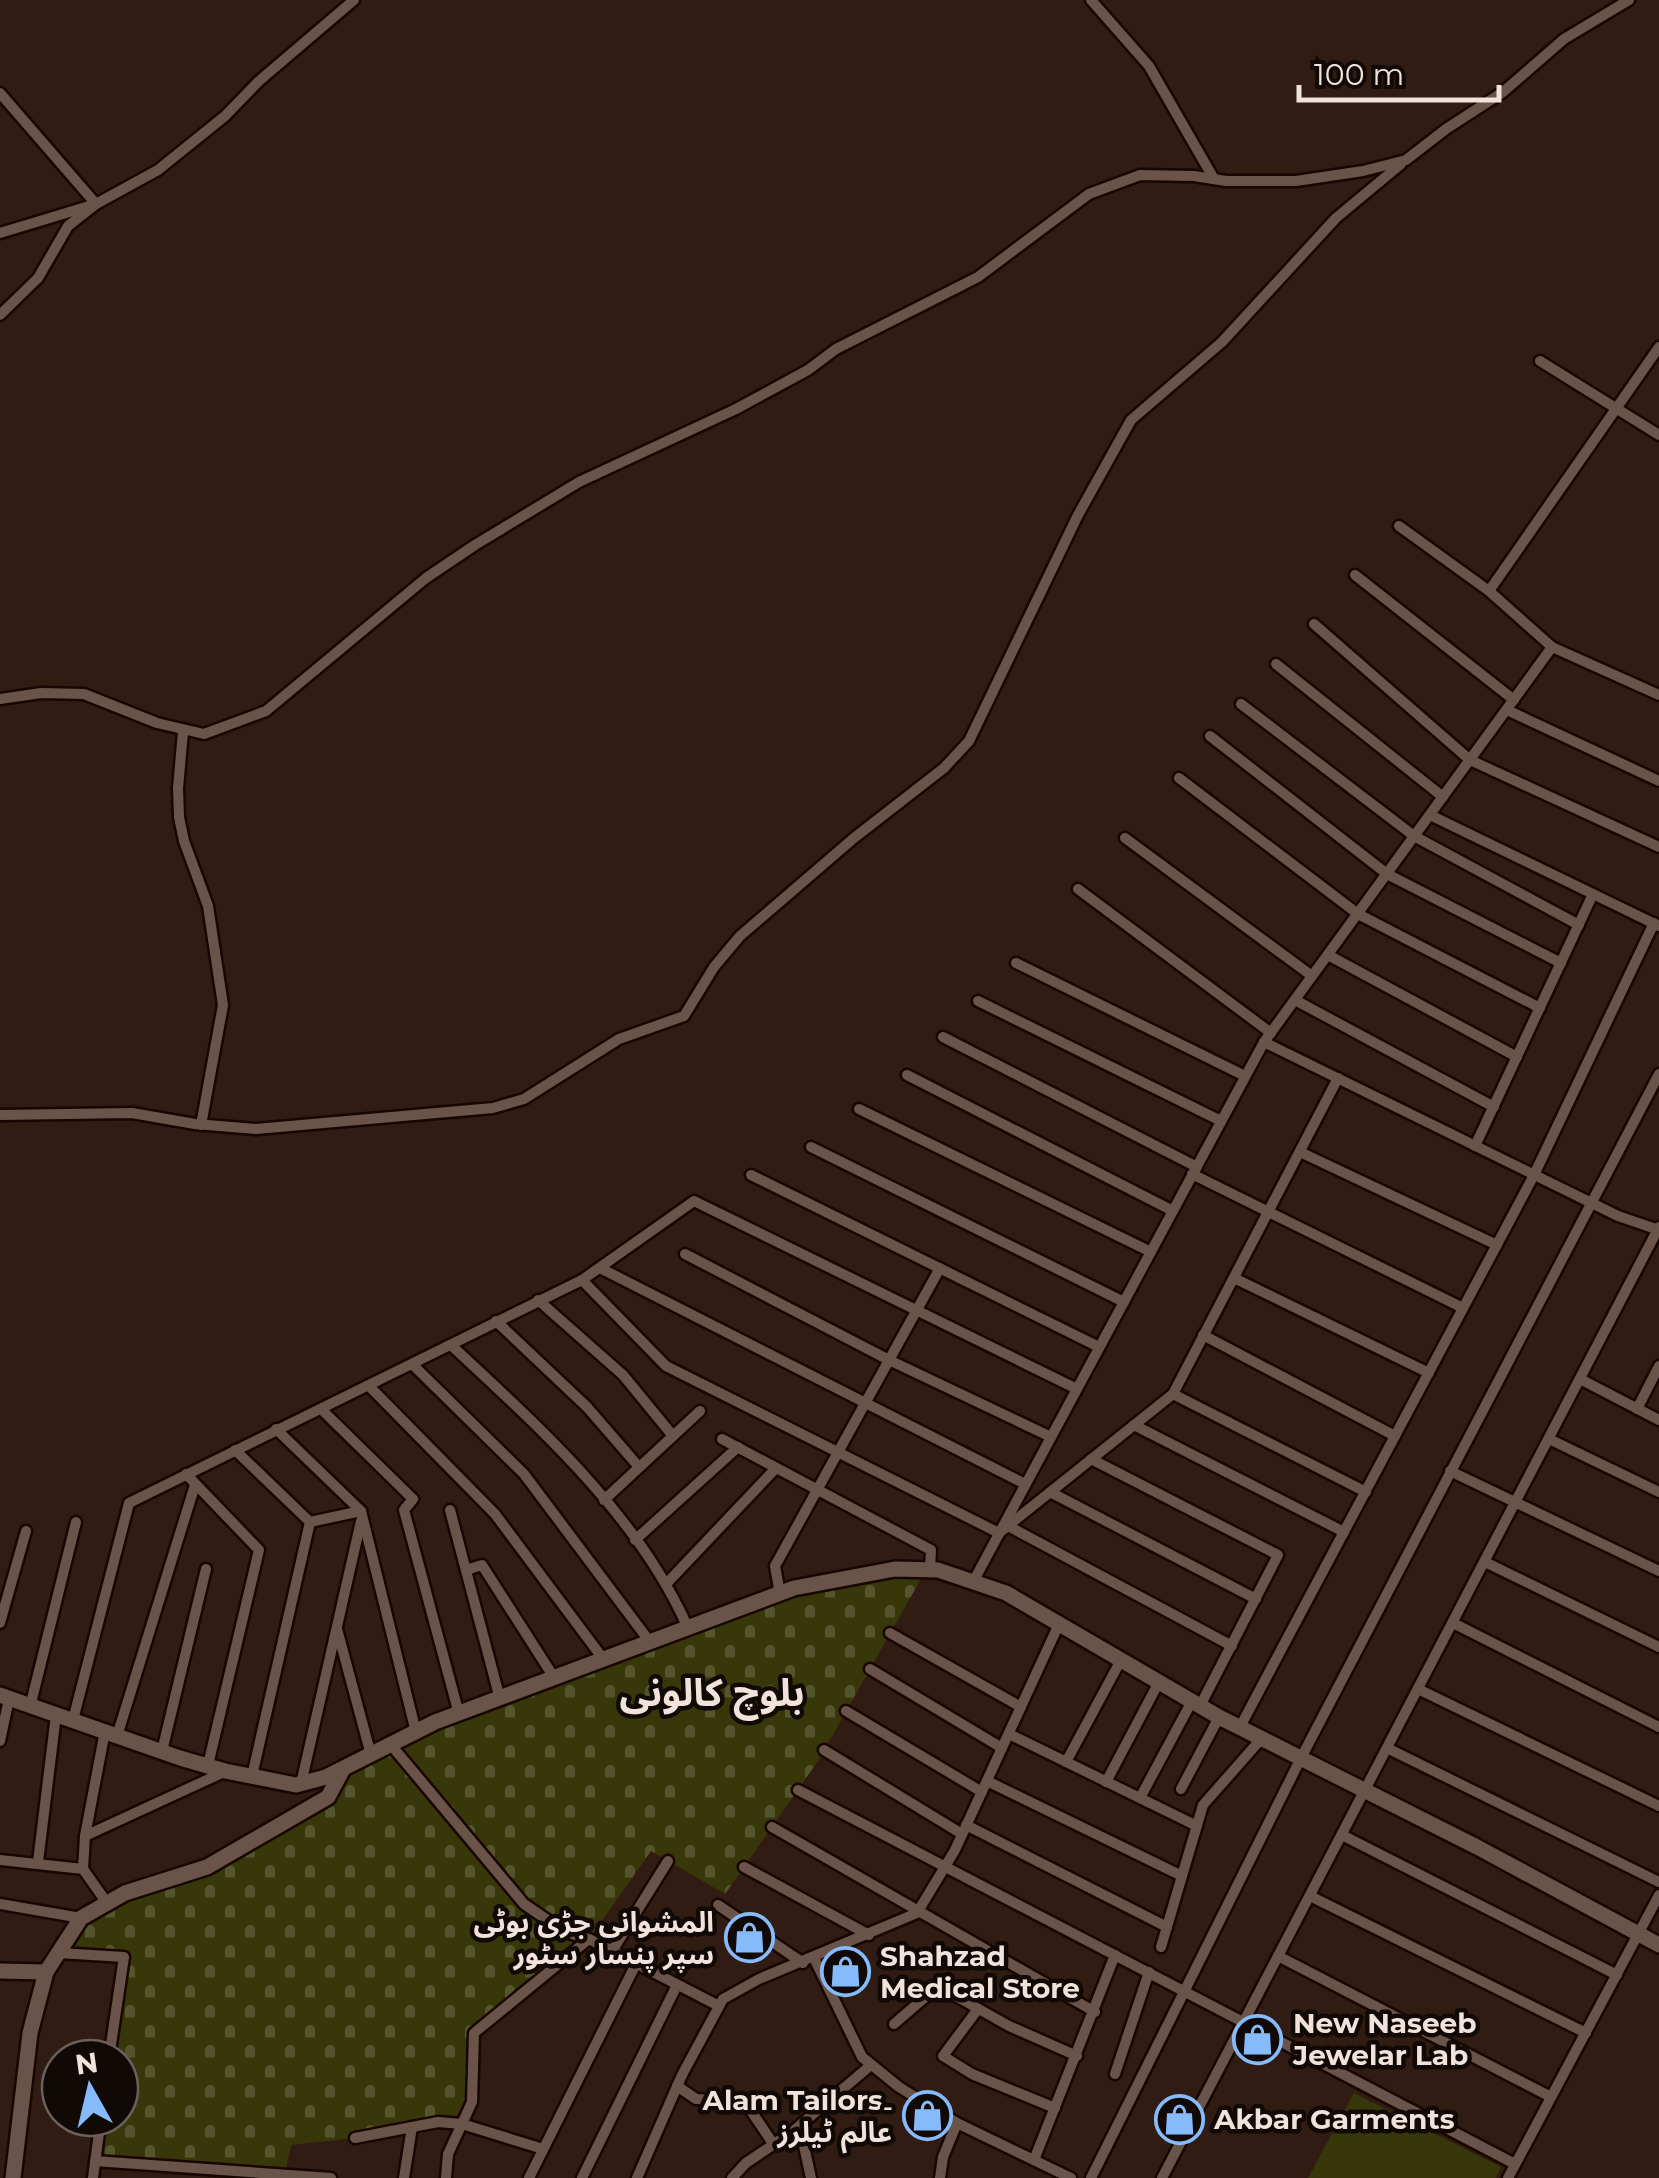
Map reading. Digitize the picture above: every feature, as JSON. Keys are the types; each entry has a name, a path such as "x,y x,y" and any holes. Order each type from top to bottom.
{"street":[{"path":"0,316 38,278 68,226 96,204 158,170 225,116 258,81 354,0"},
{"path":"1091,0 1150,66 1214,179"},
{"path":"0,1115 132,1113 256,1130 493,1108 524,1099 619,1039 684,1016 714,966 740,936 854,838 944,768 968,741 1078,516 1131,420 1222,342 1336,218 1446,129 1503,92 1564,38 1629,0"},
{"path":"0,93 96,204"},
{"path":"0,698 41,693 84,694 183,732 204,734 266,710 426,578 475,545 579,482 736,409 808,370 836,349 978,276 1088,194 1140,175 1296,181 1363,172 1406,160"},
{"path":"0,233 96,204"},
{"path":"1489,591 1658,350"},
{"path":"1540,361 1659,436"},
{"path":"1398,526 1489,591 1552,647 1659,694"},
{"path":"1355,575 1510,705 1659,782"},
{"path":"1314,624 1470,760 1659,848"},
{"path":"973,1582 1267,1037 1552,647"},
{"path":"1276,664 1443,797"},
{"path":"1241,704 1414,836 1579,925"},
{"path":"183,732 179,818 208,906 223,1005 201,1125"},
{"path":"1210,736 1386,874 1561,964"},
{"path":"1179,778 1358,914 1540,1008"},
{"path":"1240,1728 1534,1175 1656,924 1430,814"},
{"path":"1125,838 1312,976"},
{"path":"1078,889 1267,1037 1338,1078 1593,1204 1659,1229 1162,2178"},
{"path":"1475,1146 1594,894"},
{"path":"1328,954 1517,1057"},
{"path":"1016,963 1246,1076"},
{"path":"1295,1000 1494,1107"},
{"path":"978,1001 1221,1122"},
{"path":"943,1036 1268,1212 1463,1308"},
{"path":"1091,2178 1301,1758 1659,1074"},
{"path":"907,1076 1173,1211"},
{"path":"1003,1529 1172,1394 1338,1078"},
{"path":"859,1110 1150,1252"},
{"path":"810,1147 1124,1302"},
{"path":"1300,1152 1497,1245"},
{"path":"751,1174 1100,1347"},
{"path":"73,1720 129,1503 582,1280 694,1201 1077,1388"},
{"path":"685,1254 1050,1438"},
{"path":"600,1268 1025,1484"},
{"path":"780,1594 775,1566 940,1268"},
{"path":"1234,1278 1429,1373"},
{"path":"582,1280 666,1366 1003,1529 1232,1646"},
{"path":"538,1300 623,1376 673,1436"},
{"path":"496,1321 587,1406 639,1467"},
{"path":"1203,1336 1396,1436"},
{"path":"452,1346 566,1452 668,1582 688,1628"},
{"path":"412,1364 524,1474 650,1642"},
{"path":"1638,1409 1659,1366"},
{"path":"1580,1380 1659,1420"},
{"path":"369,1386 495,1514 604,1660"},
{"path":"1172,1394 1366,1492"},
{"path":"322,1410 413,1498 404,1510 459,1714"},
{"path":"604,1500 700,1411"},
{"path":"1134,1424 1344,1532"},
{"path":"276,1429 361,1514 416,1732"},
{"path":"1549,1438 1659,1492"},
{"path":"722,1439 931,1550 930,1570"},
{"path":"635,1540 738,1447"},
{"path":"235,1450 310,1522"},
{"path":"1091,1459 1278,1555 1232,1646 1140,1798"},
{"path":"668,1582 776,1468"},
{"path":"1450,1471 1659,1571"},
{"path":"186,1474 259,1550 208,1765"},
{"path":"108,1903 82,1868 84,1836 111,1734 195,1484"},
{"path":"1050,1492 1256,1600"},
{"path":"450,1510 500,1699"},
{"path":"310,1522 361,1514"},
{"path":"301,1784 361,1514"},
{"path":"30,1706 76,1522"},
{"path":"252,1776 310,1522"},
{"path":"0,1624 26,1531"},
{"path":"1484,1562 1659,1648"},
{"path":"466,1570 482,1565 555,1679"},
{"path":"162,1751 206,1569"},
{"path":"0,1741 5,1697 225,1771 301,1784 343,1769 459,1714 794,1588 895,1569 930,1570 1006,1593 1219,1717 1659,1946"},
{"path":"1453,1622 1659,1727"},
{"path":"637,2178 677,2086 723,1999 759,1979 917,1913 964,1830 1059,1624"},
{"path":"336,1628 371,1755"},
{"path":"890,1634 1021,1707"},
{"path":"1066,1762 1122,1660"},
{"path":"870,1669 1002,1748"},
{"path":"1106,1782 1159,1682"},
{"path":"1418,1689 1659,1806"},
{"path":"846,1711 984,1787 1182,1876"},
{"path":"38,1862 56,1714"},
{"path":"1181,1790 1219,1717"},
{"path":"1009,1734 1197,1826"},
{"path":"1161,1947 1203,1805 1262,1738"},
{"path":"391,1744 524,1904 565,1932 590,1940 719,2006"},
{"path":"1387,1748 1659,1882"},
{"path":"824,1750 964,1830 1167,1927"},
{"path":"13,2178 30,2033 46,1972 81,1918 125,1893 207,1868 328,1797 343,1769"},
{"path":"84,1836 225,1771"},
{"path":"798,1790 1515,2164"},
{"path":"772,1827 1095,2012"},
{"path":"1342,1835 1618,1975"},
{"path":"0,1860 82,1868"},
{"path":"612,1951 668,1860"},
{"path":"744,1867 870,1934"},
{"path":"1508,2178 1659,1895"},
{"path":"1310,1896 1586,2032"},
{"path":"0,1904 81,1918"},
{"path":"718,1905 809,1960 862,2057 900,2087 957,2122 1071,2178"},
{"path":"446,2178 448,2154 472,2102 474,2034 590,1940"},
{"path":"58,1953 124,1956 112,2038"},
{"path":"1034,2160 1115,1955"},
{"path":"1278,1956 1552,2098"},
{"path":"529,2178 636,1964"},
{"path":"0,1971 46,1972"},
{"path":"1115,2074 1148,1972"},
{"path":"582,2178 677,1985"},
{"path":"894,2024 938,1986 1077,2056"},
{"path":"978,2008 943,2056 972,2074 1055,2108"},
{"path":"732,2178 872,2064"},
{"path":"677,2086 696,2099 745,2102 774,2145"},
{"path":"356,2138 438,2122 462,2124 543,2149"},
{"path":"940,2178 943,2157 957,2122"},
{"path":"404,2178 412,2128"},
{"path":"792,2132 804,2146 811,2178"},
{"path":"92,2178 98,2138"},
{"path":"95,2161 220,2174 330,2178"},
{"path":"148,2178 149,2165"}],"green space":[{"path":"926,1570 818,1761 725,1894 651,1851 589,1939 474,2033 473,2102 462,2124 439,2122 356,2138 291,2145 285,2174 95,2161 98,2138 140,2138 140,2038 113,2038 124,1957 59,1953 82,1918 207,1868 329,1797 343,1769 436,1722 794,1588"},
{"path":"1354,2093 1501,2167 1496,2178 1308,2178"}],"place":[{"name":"المشوانی جڑی بوٹی سپر پنسار سٹور","path":"749,1938"},
{"name":"Shahzad Medical Store","path":"845,1972"},
{"name":"New Naseeb Jewelar Lab","path":"1258,2039"},
{"name":"Alam Tailors۔ عالم ٹیلرز","path":"927,2116"},
{"name":"Akbar Garments","path":"1179,2119"}],"district":[{"name":"بلوچ کالونی","path":"712,1692"}]}
